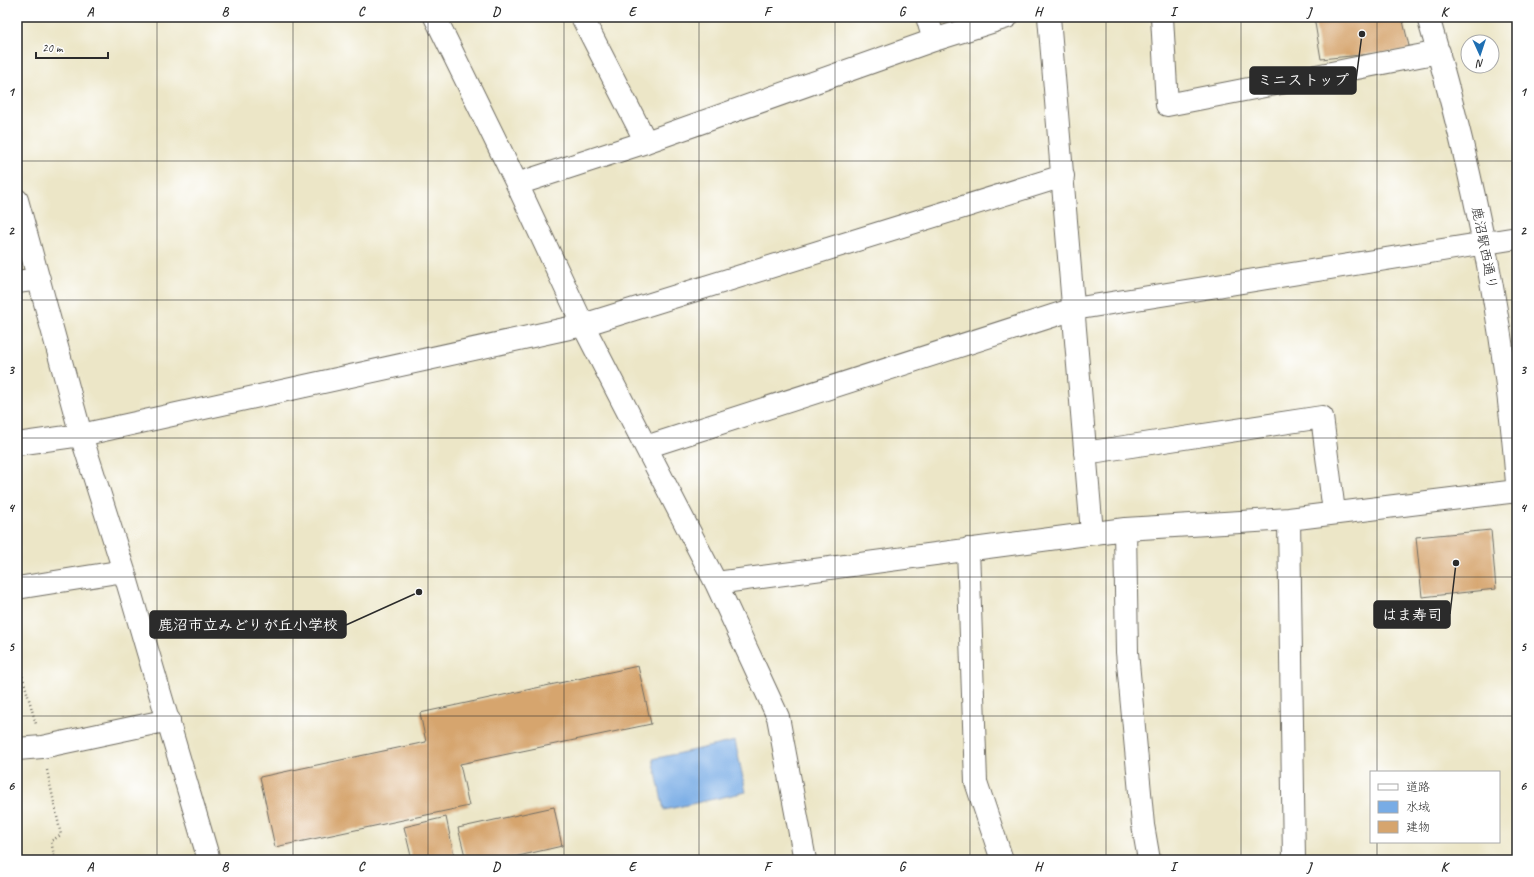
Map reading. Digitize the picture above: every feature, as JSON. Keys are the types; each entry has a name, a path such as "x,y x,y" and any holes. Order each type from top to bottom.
{"street":[{"path":"435,17 517,184 583,325 716,583 778,717 805,860"},
{"path":"582,17 646,142"},
{"path":"927,17 934,40"},
{"path":"517,184 646,142 934,40 1007,17"},
{"path":"1049,17 1092,533"},
{"path":"1162,17 1167,105 1439,52"},
{"name":"鹿沼駅西通り","path":"1428,17 1439,52 1465,150 1485,243 1511,409 1517,483"},
{"path":"17,444 80,435 583,325 1063,176"},
{"path":"17,200 80,435 124,571 209,860"},
{"path":"646,447 1074,310 1517,238"},
{"path":"17,282 39,279"},
{"path":"1085,453 1322,417 1334,512"},
{"path":"716,583 1125,529 1289,519 1334,512 1517,491"},
{"path":"1289,519 1294,860"},
{"path":"1125,529 1127,652 1143,825 1149,860"},
{"path":"968,549 976,782 1002,860"},
{"path":"17,588 124,571"},
{"path":"17,749 42,747 169,720"}],"path":[{"path":"17,657 42,747 61,835 51,841 55,860"}],"water":[{"path":"735,741 746,792 664,810 653,759"}],"building":[{"path":"1314,17 1402,17 1410,50 1321,59"},
{"path":"1491,530 1496,589 1422,597 1416,537"},
{"path":"638,666 651,724 460,764 469,806 275,847 260,777 426,742 420,713"},
{"path":"554,807 562,846 501,860 466,860 458,828"},
{"path":"446,817 455,860 412,860 404,827"}],"place":[{"name":"ミニストップ","path":"1362,34"},
{"name":"はま寿司","path":"1456,563"},
{"name":"鹿沼市立みどりが丘小学校","path":"419,592"}]}
